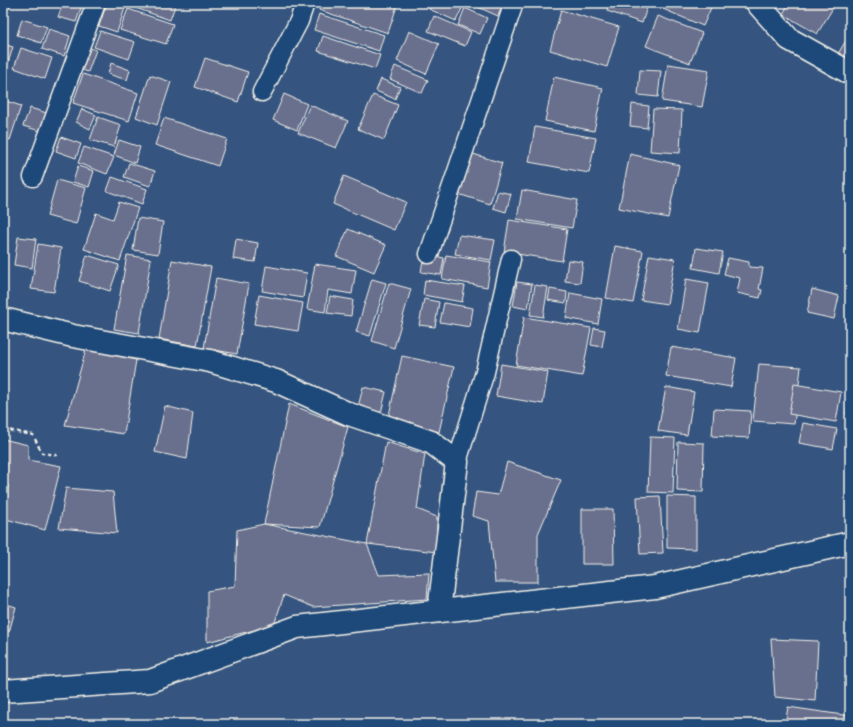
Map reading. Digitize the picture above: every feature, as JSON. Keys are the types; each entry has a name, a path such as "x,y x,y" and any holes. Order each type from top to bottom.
{"street":[{"path":"757,3 789,39 850,73"},
{"path":"3,319 73,336 210,361 276,381 349,414 431,442 457,462 439,611"},
{"path":"3,691 150,680 298,627 655,587 850,543"}],"lane":[{"path":"34,177 96,3"},
{"path":"262,92 299,21 305,3"},
{"path":"430,254 514,3"},
{"path":"457,462 485,372 511,259"}],"path":[{"path":"3,429 34,435 42,453 57,455"}],"building":[{"path":"3,3 11,3 10,7 3,5"},
{"path":"63,3 76,3 82,5 76,22 58,17"},
{"path":"107,3 125,8 117,32 99,26"},
{"path":"128,3 176,3 170,20 127,5"},
{"path":"321,3 398,3 388,33 319,10"},
{"path":"432,3 454,3 463,6 456,21 429,9"},
{"path":"469,3 503,3 498,16"},
{"path":"609,3 648,4 642,23 607,11"},
{"path":"665,3 713,3 703,26 663,9"},
{"path":"789,3 836,3 817,34 783,14"},
{"path":"465,8 487,18 480,34 458,25"},
{"path":"128,9 173,24 166,44 120,30"},
{"path":"561,10 619,27 607,67 550,50"},
{"path":"319,14 384,35 379,51 314,30"},
{"path":"434,16 471,32 465,46 428,31"},
{"path":"658,16 702,33 690,63 646,46"},
{"path":"22,19 47,27 41,43 17,35"},
{"path":"49,29 70,36 64,56 42,49"},
{"path":"100,31 135,42 129,59 94,47"},
{"path":"409,31 439,44 426,74 397,61"},
{"path":"850,34 850,65 836,57"},
{"path":"323,36 380,55 375,69 318,51"},
{"path":"3,44 13,47 7,66 3,65"},
{"path":"84,46 96,50 88,72 77,68"},
{"path":"21,48 52,58 45,79 14,68"},
{"path":"205,58 248,72 238,102 195,87"},
{"path":"111,63 130,70 127,80 108,74"},
{"path":"668,64 709,70 702,107 662,101"},
{"path":"395,66 428,80 422,93 390,79"},
{"path":"640,70 661,71 658,97 638,95"},
{"path":"83,74 138,93 129,121 73,103"},
{"path":"150,75 171,82 157,125 136,117"},
{"path":"554,77 603,88 594,131 545,121"},
{"path":"381,79 400,87 395,99 376,91"},
{"path":"284,94 307,104 297,130 273,120"},
{"path":"373,95 398,105 384,140 358,129"},
{"path":"3,100 21,106 10,140 3,138"},
{"path":"632,104 649,106 647,128 630,126"},
{"path":"310,105 348,121 336,148 298,133"},
{"path":"30,108 50,114 44,132 23,126"},
{"path":"82,109 96,115 90,129 76,122"},
{"path":"653,109 682,110 680,153 650,151"},
{"path":"98,117 121,125 114,147 90,140"},
{"path":"164,118 227,139 218,166 155,145"},
{"path":"535,127 596,138 589,173 529,162"},
{"path":"61,137 81,144 76,158 56,151"},
{"path":"119,140 140,147 135,163 114,155"},
{"path":"84,147 114,157 107,174 78,163"},
{"path":"470,153 502,163 490,204 458,194"},
{"path":"630,154 679,165 668,218 619,208"},
{"path":"129,163 155,171 150,186 124,177"},
{"path":"78,166 94,171 89,187 73,182"},
{"path":"344,176 406,202 394,230 333,204"},
{"path":"112,177 147,189 142,204 107,191"},
{"path":"57,180 86,188 76,224 47,216"},
{"path":"522,190 577,200 572,228 517,219"},
{"path":"498,191 511,194 506,212 493,208"},
{"path":"119,202 138,208 120,261 84,249 96,213 113,219"},
{"path":"138,218 163,222 158,254 133,250"},
{"path":"509,220 567,229 562,261 504,252"},
{"path":"348,229 386,245 374,272 336,256"},
{"path":"459,235 495,240 491,260 455,254"},
{"path":"18,237 36,239 32,268 14,265"},
{"path":"236,239 258,243 255,262 233,259"},
{"path":"38,244 61,248 54,292 31,289"},
{"path":"615,246 643,251 633,303 606,298"},
{"path":"696,248 723,252 719,273 693,268"},
{"path":"424,254 444,258 441,275 421,272"},
{"path":"87,255 119,265 110,291 79,281"},
{"path":"127,255 151,259 139,333 114,329"},
{"path":"446,255 491,262 487,287 442,279"},
{"path":"649,255 675,259 667,304 641,300"},
{"path":"728,258 749,262 749,267 763,268 759,289 762,290 760,298 737,293 740,278 724,274"},
{"path":"172,260 211,267 197,346 159,339"},
{"path":"568,260 583,262 580,283 565,281"},
{"path":"315,264 356,270 352,294 328,290 325,312 307,309"},
{"path":"266,266 307,273 303,298 262,291"},
{"path":"216,278 249,284 237,354 204,348"},
{"path":"372,279 386,283 370,336 356,332"},
{"path":"686,279 709,283 700,333 678,329"},
{"path":"425,280 465,286 462,302 423,295"},
{"path":"517,282 532,284 528,309 513,306"},
{"path":"389,283 411,289 394,348 372,341"},
{"path":"535,285 548,287 543,317 530,315"},
{"path":"550,289 567,292 566,303 548,300"},
{"path":"812,289 839,296 834,319 807,313"},
{"path":"570,293 602,299 598,324 566,318"},
{"path":"259,295 303,303 298,331 254,324"},
{"path":"330,296 353,300 351,316 327,313"},
{"path":"424,299 439,302 435,327 419,325"},
{"path":"444,303 473,308 470,327 440,322"},
{"path":"524,317 591,328 582,376 516,365"},
{"path":"594,328 605,330 602,347 591,345"},
{"path":"671,347 736,358 731,387 666,376"},
{"path":"86,349 136,360 124,434 65,425"},
{"path":"402,356 454,367 439,432 389,415"},
{"path":"501,364 548,372 543,404 496,396"},
{"path":"759,364 801,367 794,424 753,421"},
{"path":"794,384 841,392 836,422 789,414"},
{"path":"363,387 386,392 381,413 358,407"},
{"path":"666,387 694,392 687,435 658,431"},
{"path":"850,392 850,415 846,414"},
{"path":"289,404 348,427 320,527 264,524"},
{"path":"165,406 193,413 187,459 155,452"},
{"path":"714,409 751,411 749,438 712,436"},
{"path":"803,423 837,429 833,449 799,443"},
{"path":"650,437 675,438 673,493 648,492"},
{"path":"3,439 28,445 28,460 61,466 45,530 6,519 8,485 3,484"},
{"path":"386,442 425,454 417,509 437,517 437,552 367,544"},
{"path":"678,442 704,443 703,492 677,491"},
{"path":"507,462 561,480 538,534 538,582 495,582 489,521 472,516 476,492 498,495"},
{"path":"66,488 113,492 117,533 59,528"},
{"path":"660,496 663,553 640,554 637,497"},
{"path":"667,496 696,497 696,549 667,548"},
{"path":"582,509 613,509 614,564 582,564"},
{"path":"264,524 367,544 379,575 429,573 427,599 313,607 284,595 274,625 207,642 207,591 235,586 237,530"},
{"path":"3,603 16,607 9,632 3,630"},
{"path":"771,639 818,641 815,701 775,697"},
{"path":"788,707 850,716 850,724 785,724"},
{"path":"22,720 41,724 20,724"}]}
